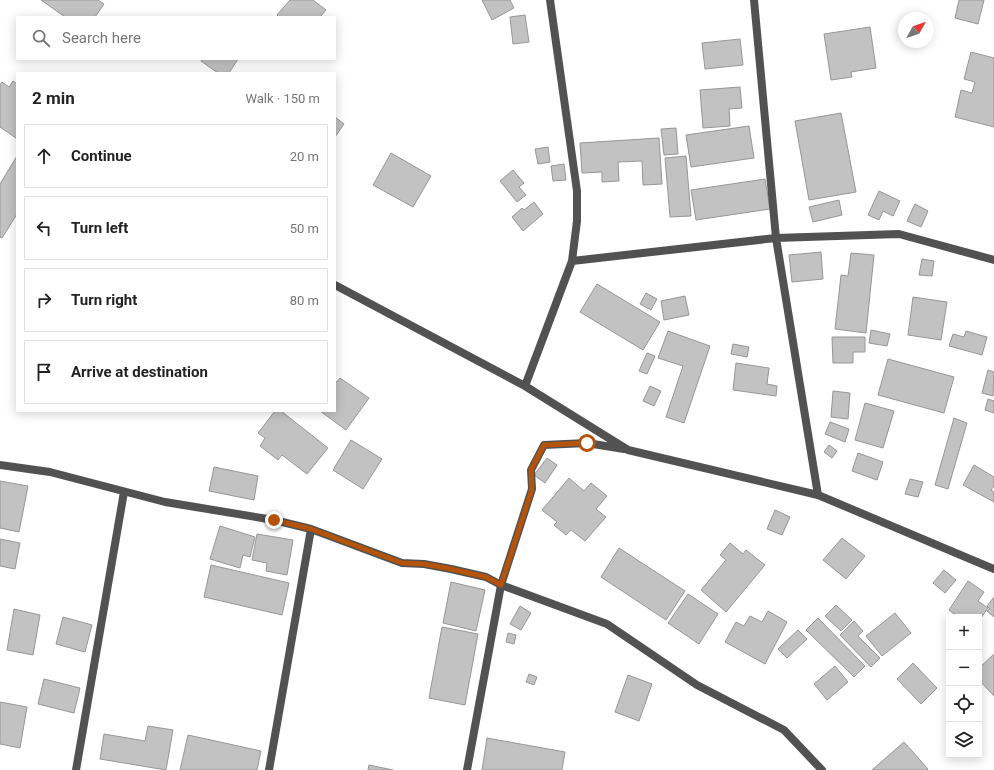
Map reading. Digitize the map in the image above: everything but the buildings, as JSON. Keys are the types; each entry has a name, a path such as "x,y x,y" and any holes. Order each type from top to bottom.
{"street":[{"path":"525,386 572,261 577,221 577,191 550,0"},
{"path":"754,0 776,238 818,495"},
{"path":"572,261 776,238 899,234 994,260"},
{"path":"336,286 525,386 628,450"},
{"path":"467,770 501,585 532,489 531,470 544,445 587,443 628,450 818,495 994,569"},
{"path":"0,465 50,472 165,502 274,520 311,529 402,563 424,564 486,577 501,585 607,624 697,685 784,730 822,770"},
{"path":"76,770 124,492"},
{"path":"269,770 311,529"}],"route":[{"path":"274,520 311,529 402,563 424,564 451,569 486,577 501,585 532,489 531,470 544,445 587,443"}]}
